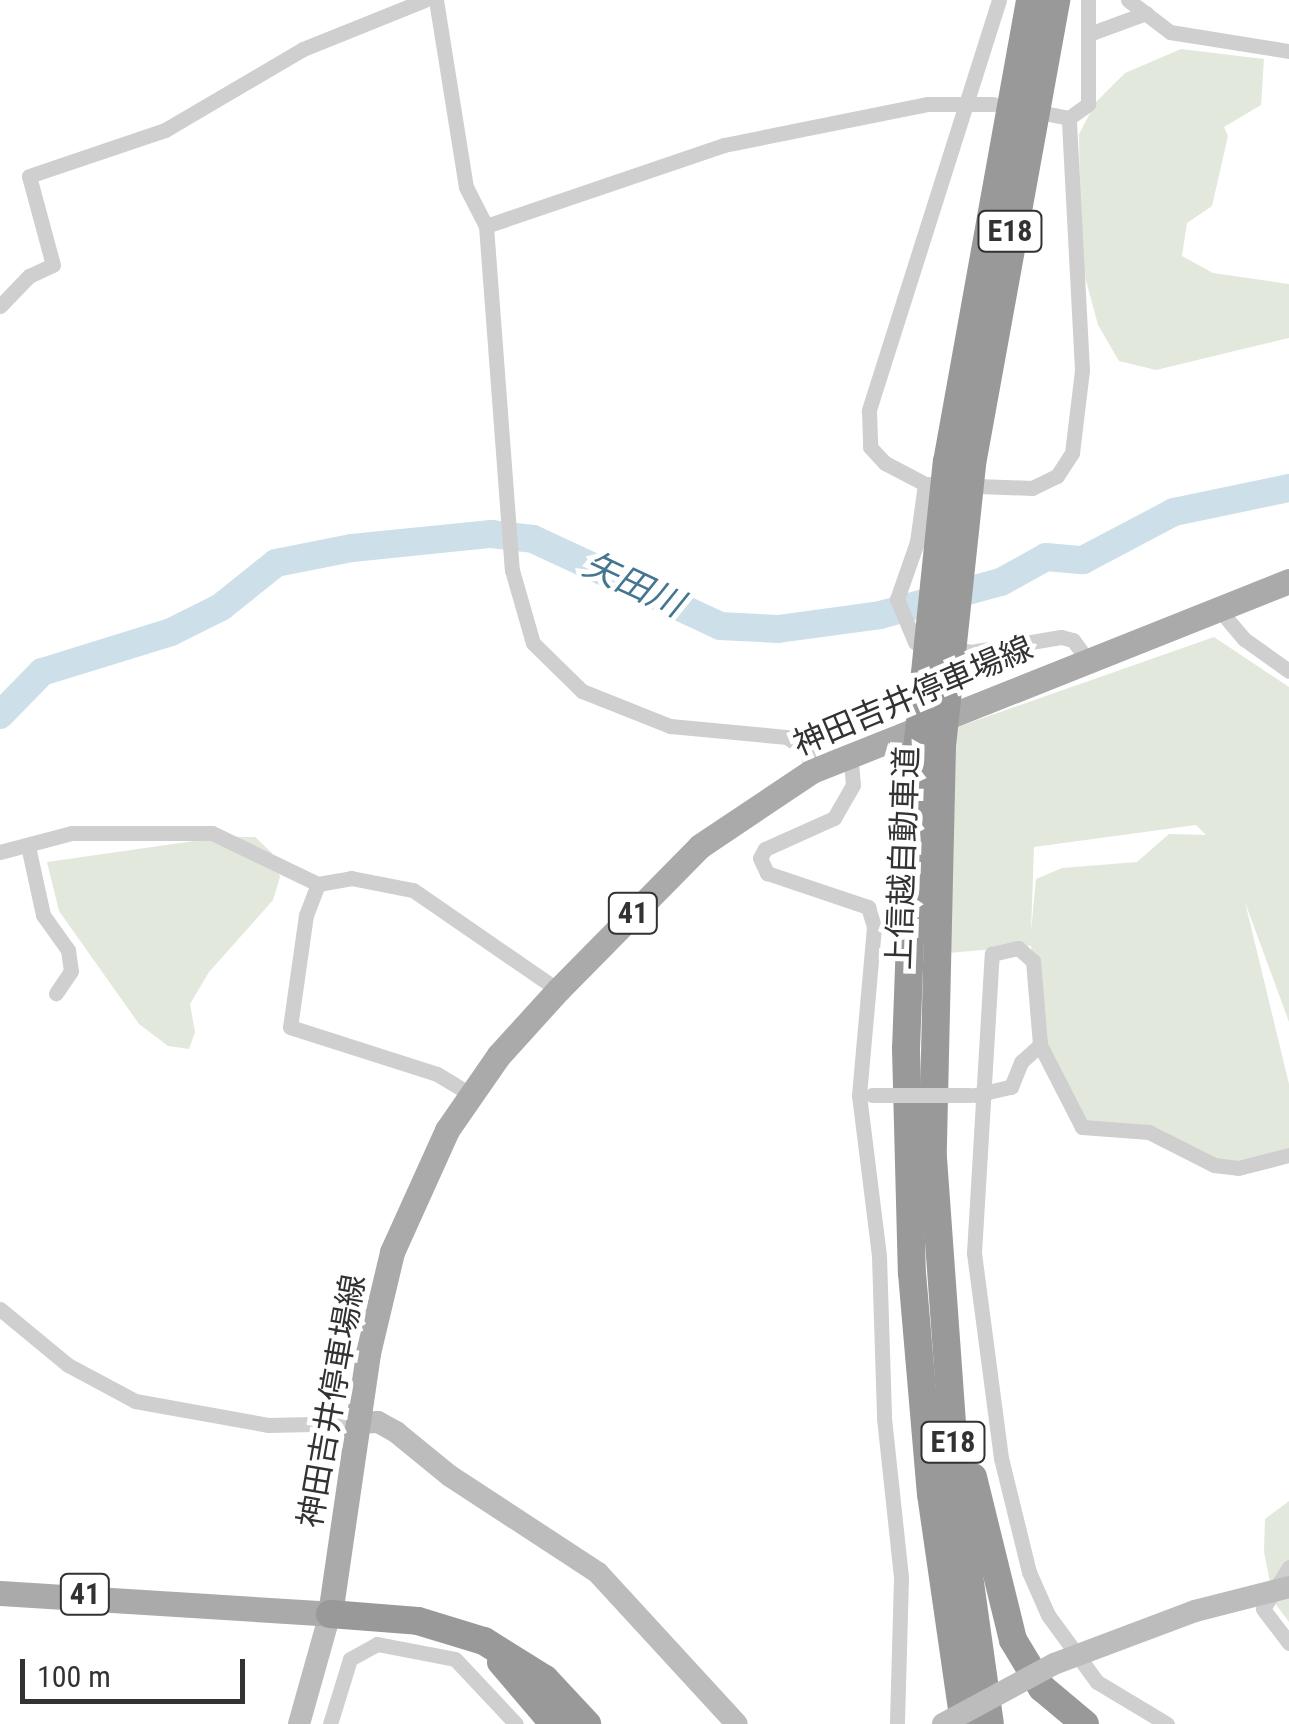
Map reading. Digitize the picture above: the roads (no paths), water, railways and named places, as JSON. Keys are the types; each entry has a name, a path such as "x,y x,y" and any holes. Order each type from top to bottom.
{"highway":[{"name":"上信越自動車道","path":"964,1724 931,1494 912,1273 906,1050 929,748 959,463 1030,0"},
{"name":"上信越自動車道","path":"959,463 1056,0"},
{"name":"上信越自動車道","path":"929,748 933,1158 957,1490 990,1724"},
{"path":"933,1158 958,1380 1001,1608 1026,1665 1085,1724"},
{"path":"912,1273 912,1366 943,1724"},
{"path":"330,1614 418,1621 460,1632 535,1671 587,1724"},
{"path":"460,1632 503,1664 554,1724"}],"main road":[{"name":"神田吉井停車場線","path":"330,1614 357,1423 392,1252 429,1161 470,1094 558,990 700,846 812,771 850,751 1289,580"},
{"name":"41","path":"0,1593 330,1614"}],"street":[{"path":"0,306 29,276 53,265 29,176 165,130 303,49 424,0"},
{"path":"436,0 466,187 486,226 512,570 533,644 582,691 670,726 787,737 807,751 812,771"},
{"path":"999,0 868,412 870,447 924,484 1032,488 1057,476 1072,453 1082,370 1068,118"},
{"path":"1049,114 1068,118 1088,104 1088,0"},
{"path":"1128,0 1170,32 1202,42 1289,51"},
{"path":"1089,34 1146,13"},
{"path":"486,226 724,145 928,104 993,104"},
{"path":"924,484 916,542 897,599 915,642 971,652 1061,637 1073,640 1086,658"},
{"path":"1217,607 1244,640 1289,671"},
{"path":"850,751 853,785 834,818 764,849 760,858 767,873 868,907 876,952 866,1095 879,1256 884,1418 901,1578 896,1724"},
{"path":"0,852 72,834 212,833 318,884 351,878 413,890 558,990"},
{"path":"28,846 42,915 68,950 70,970 56,992"},
{"path":"318,884 306,915 290,1027 438,1074 470,1094"},
{"path":"1167,1724 1096,1682 1048,1615 1029,1572 1001,1458 974,1253 977,1095 992,954 1018,948 1033,962 1040,1045 1082,1126 1149,1132 1214,1165 1238,1168 1289,1155"},
{"path":"866,1095 977,1095 1012,1086 1021,1062 1040,1045"},
{"path":"0,1310 68,1365 135,1401 268,1424 378,1422 396,1432 450,1476 598,1573 737,1724"},
{"path":"1289,1567 1282,1589 1263,1609 1289,1643"},
{"path":"943,1724 1078,1652 1282,1589"},
{"path":"299,1724 330,1614"},
{"path":"330,1724 350,1659 378,1644 455,1660 516,1724"}],"waterway":[{"name":"矢田川","path":"0,715 42,672 171,632 221,607 276,563 352,548 491,534 533,539 720,626 778,629 880,615 1001,582 1046,557 1083,560 1174,512 1289,488"}]}
